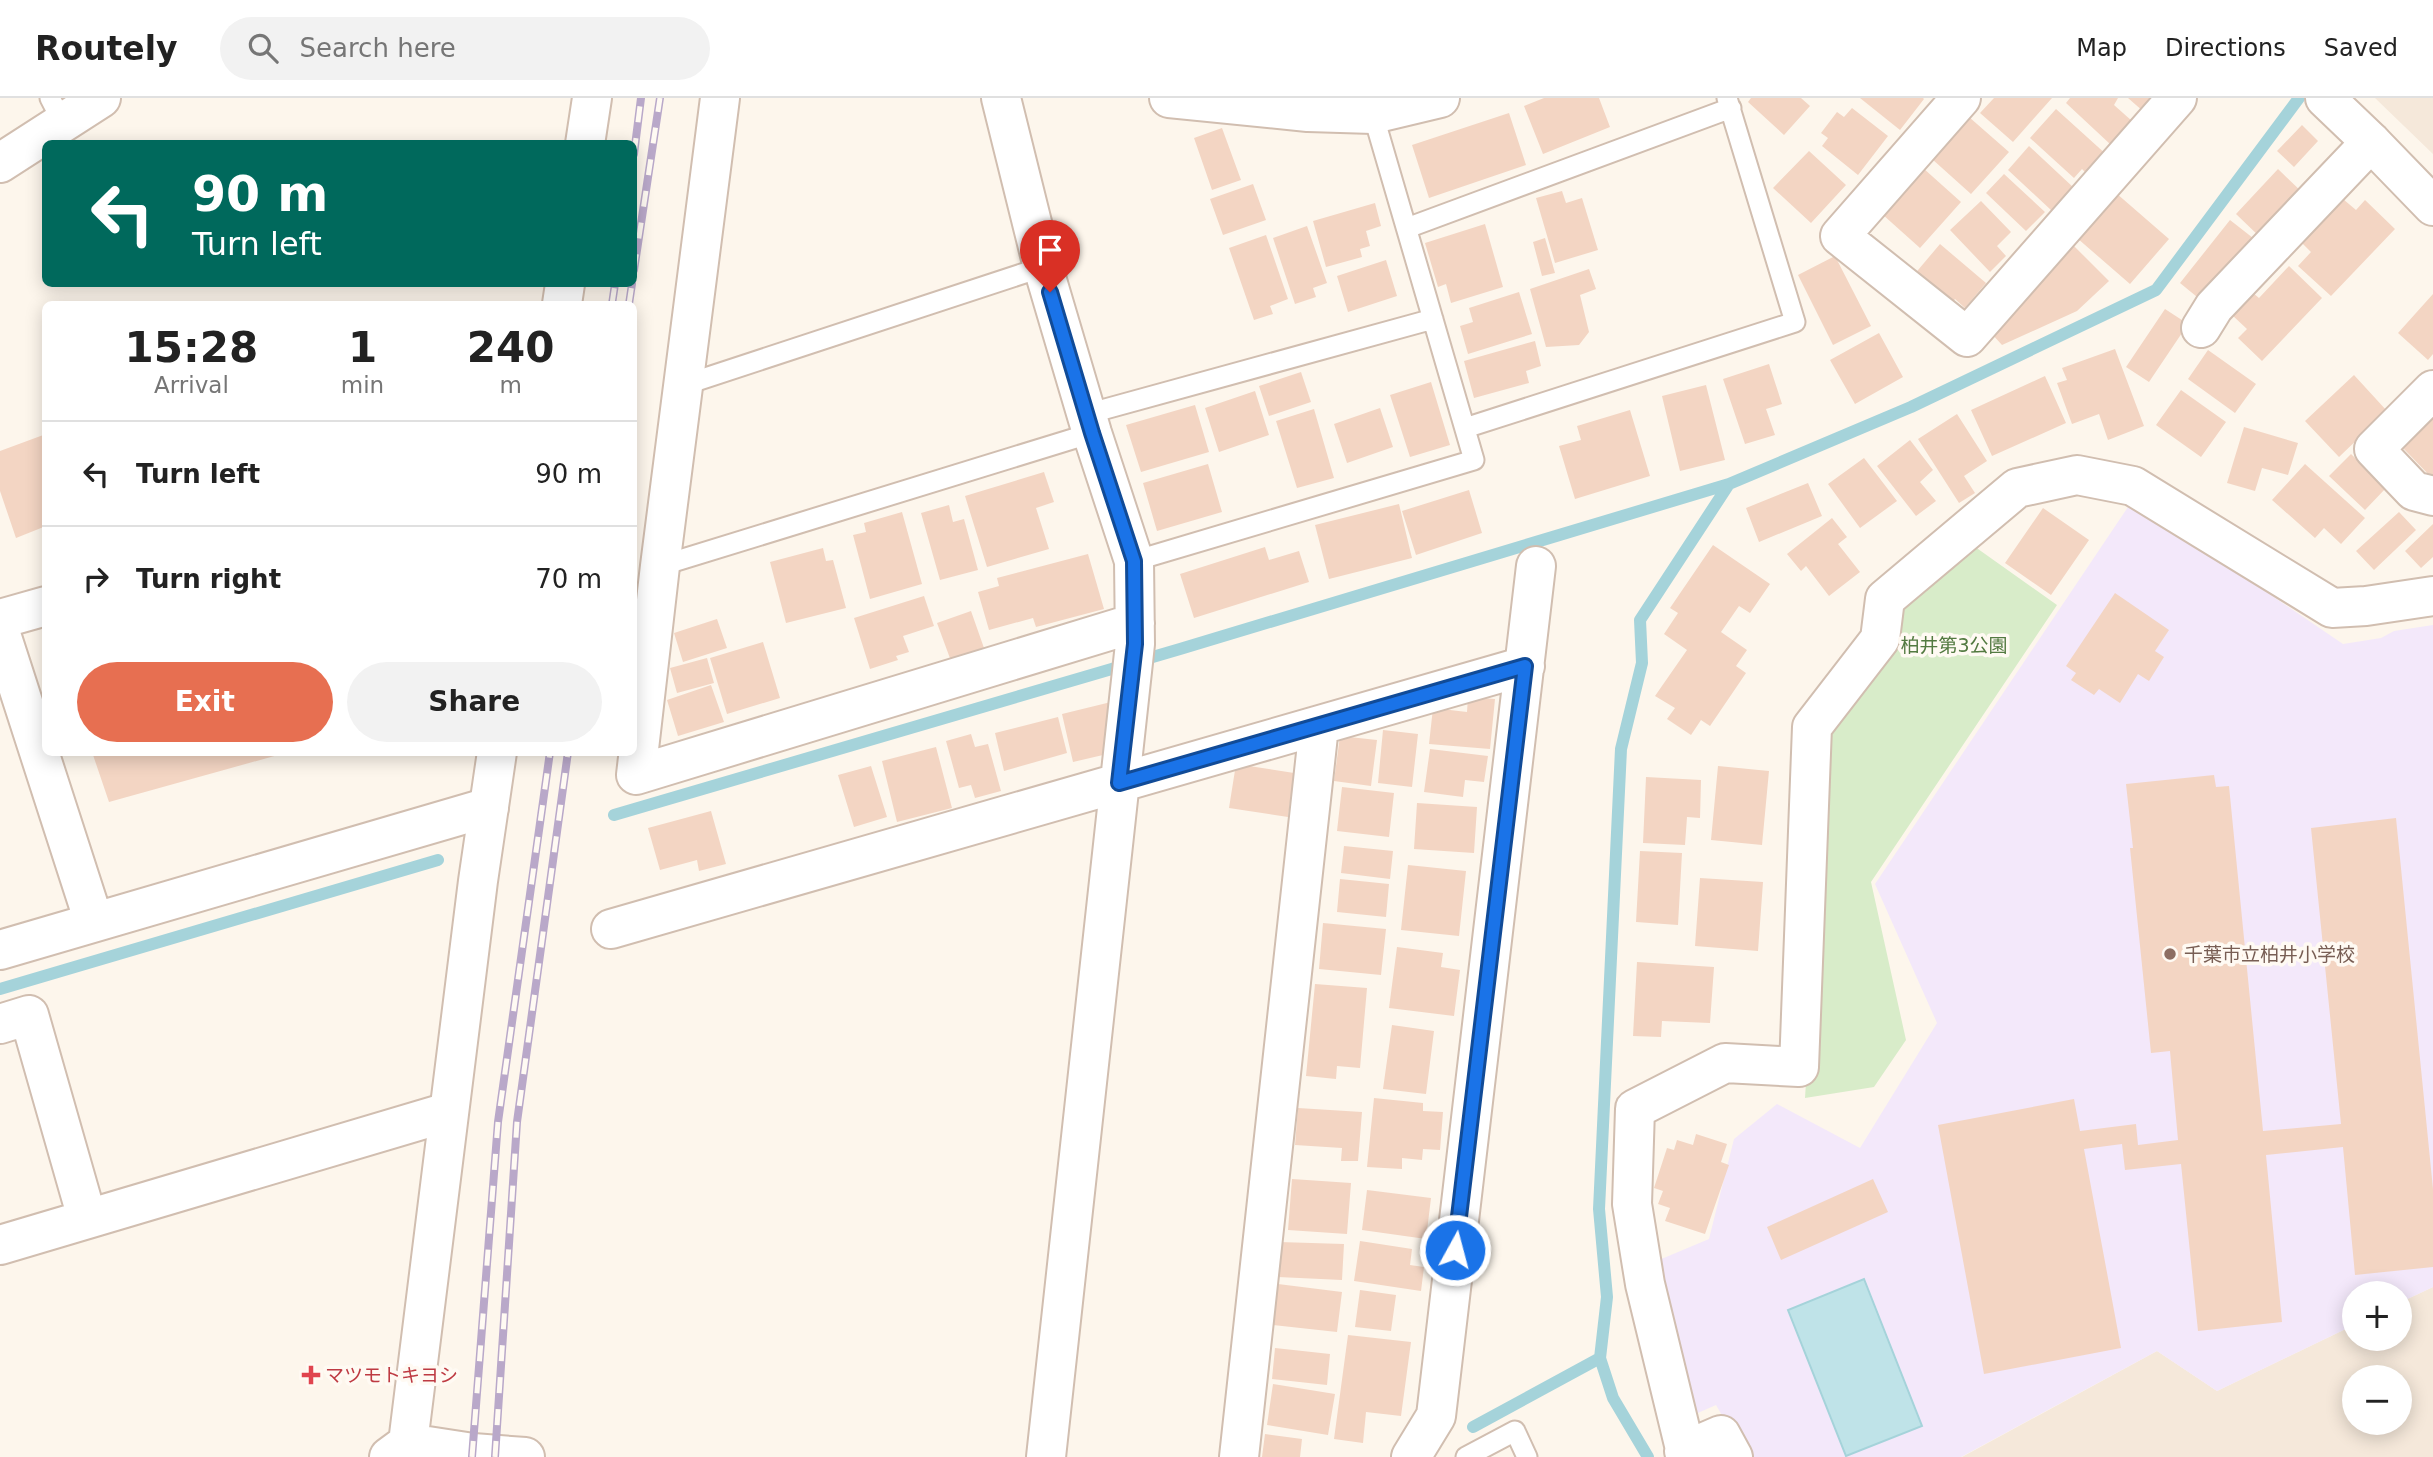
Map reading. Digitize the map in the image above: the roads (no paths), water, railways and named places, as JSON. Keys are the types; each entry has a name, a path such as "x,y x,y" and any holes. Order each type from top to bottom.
{"street":[{"path":"0,163 57,110 101,98"},
{"path":"587,140 592,98"},
{"path":"720,98 636,775 1135,634"},
{"path":"1001,98 1043,267 1134,561 1135,634 1130,689 1046,1457"},
{"path":"1169,98 1308,112 1373,114 1429,100"},
{"path":"1961,98 1840,236 1967,337 2176,98"},
{"path":"2325,98 2433,206"},
{"path":"2201,328 2214,307 2371,142"},
{"path":"2433,390 2374,449 2414,491 2433,496"},
{"path":"1733,1457 1721,1435 1686,1454 1645,1284 1632,1204 1635,1109 1725,1063 1799,1067 1812,727 1880,639 1885,599 2017,488 2077,475 2133,486 2332,608 2433,596"},
{"path":"1411,1457 1436,1416 1536,566"},
{"path":"0,619 42,607"},
{"path":"0,631 9,692 94,922"},
{"path":"611,929 1525,666"},
{"path":"1239,1457 1320,726"},
{"path":"496,756 402,1452 525,1457"},
{"path":"0,950 489,807"},
{"path":"0,1024 29,1015 86,1218"},
{"path":"0,1245 448,1112"}],"lane":[{"path":"1407,228 1729,103 1795,322 1465,428"},
{"path":"1134,561 1474,460 1373,114"},
{"path":"684,385 1043,267"},
{"path":"660,566 1090,424 1433,319"},
{"path":"1466,1457 1515,1431 1527,1457"}],"water":[{"path":"1864,1279 1922,1426 1846,1456 1788,1310"}],"waterway":[{"path":"614,815 1729,484 1911,407 2156,290 2299,98"},
{"path":"1648,1457 1613,1398 1600,1358 1607,1297 1599,1209 1621,749 1642,663 1640,620 1729,484"},
{"path":"0,989 438,860"},
{"path":"1473,1427 1600,1358"}],"railway":[{"path":"636,140 641,98"},
{"path":"637,250 660,98"},
{"path":"612,301 615,287"},
{"path":"629,301 632,287"},
{"path":"472,1457 498,1122 549,756"},
{"path":"495,1457 517,1122 567,756"}],"place":[{"name":"千葉市立柏井小学校","path":"2170,954"},
{"name":"マツモトキヨシ","path":"311,1375"}],"park label":[{"name":"柏井第3公園","path":"1954,645"}]}
